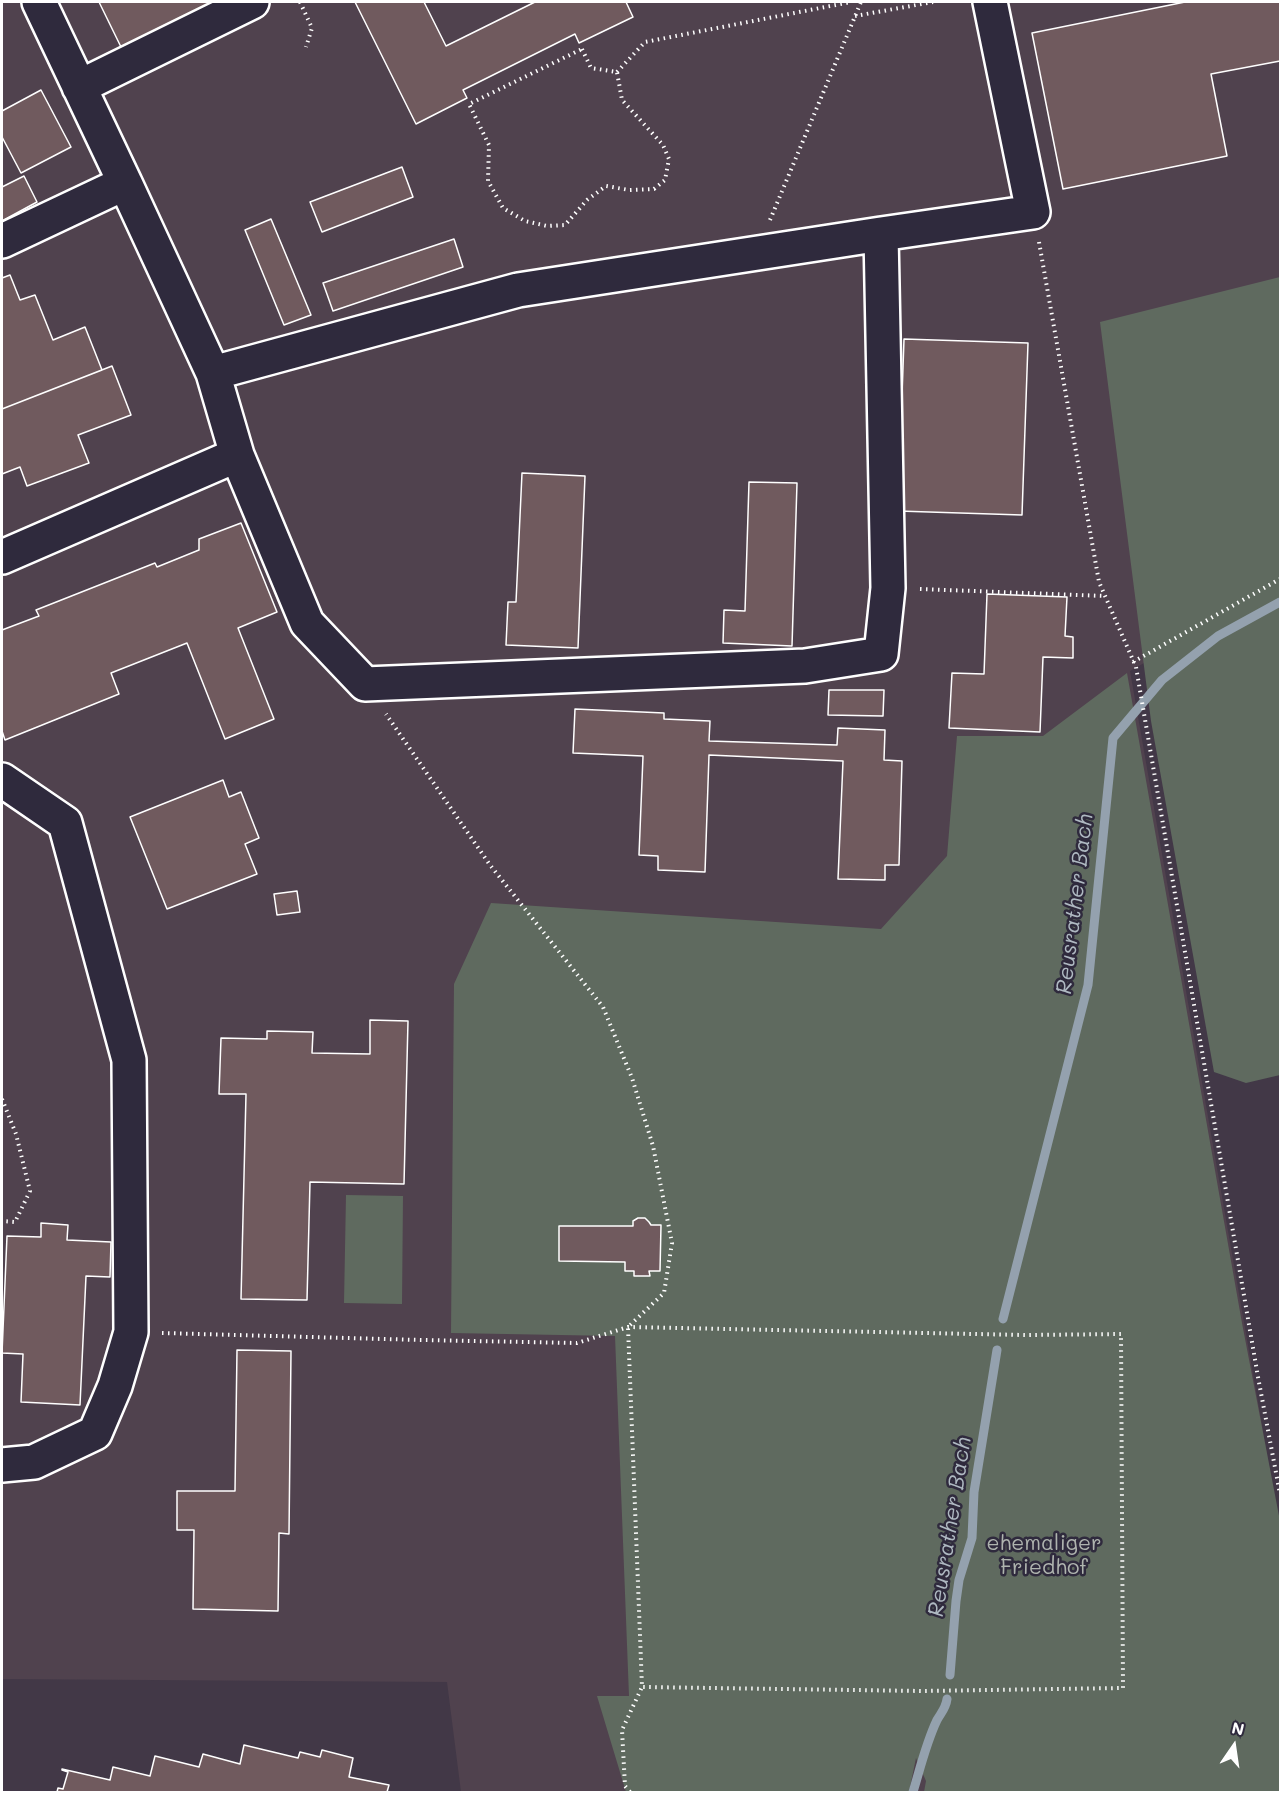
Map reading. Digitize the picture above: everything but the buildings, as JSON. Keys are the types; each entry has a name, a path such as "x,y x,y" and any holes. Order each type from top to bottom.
{"lane":[{"path":"39,2 213,373 237,455 307,623 365,684 806,666 881,654 888,588 881,234"},
{"path":"79,87 252,2"},
{"path":"213,373 518,290 1033,212 990,2"},
{"path":"2,241 125,183"},
{"path":"2,557 237,455"},
{"path":"2,780 65,823 129,1060 131,1332 116,1386 95,1433 34,1462 2,1465"}],"path":[{"path":"300,2 312,28 306,47"},
{"path":"617,72 645,42 851,2"},
{"path":"756,254 861,2"},
{"path":"855,16 933,2"},
{"path":"582,49 591,68 617,72 622,100 663,145 669,159 665,180 654,189 629,190 606,186 587,200 565,225 547,226 525,221 503,208 488,182 489,145 469,104 582,49"},
{"path":"1033,212 1099,582 1136,667 1256,1365 1281,1494"},
{"path":"1133,662 1281,579"},
{"path":"888,588 1105,596"},
{"path":"365,684 489,864 603,1007 632,1078 653,1146 672,1243 664,1293 628,1328 642,1687 622,1730 625,1786 630,1792"},
{"path":"2,1100 16,1134 30,1191 15,1222 2,1221"},
{"path":"131,1332 421,1341 577,1343 628,1328 1025,1335 1121,1334 1123,1688 922,1691 642,1687"}],"shaded area":[{"path":"2,2 1280,2 1280,586 1130,671 1280,1528 1280,1792 461,1792 447,1682 2,1679"}],"green space":[{"path":"1280,277 1280,1075 1246,1083 1214,1072 1151,721 1100,322"},
{"name":"ehemaliger Friedhof","path":"1127,673 1242,1323 1280,1521 1280,1792 924,1792 926,1781 916,1758 909,1792 626,1792 597,1696 629,1696 615,1336 451,1333 454,984 491,903 881,929 947,856 957,736 1043,736"},
{"path":"346,1195 403,1196 402,1304 344,1303"}],"waterway":[{"name":"Reusrather Bach","path":"1003,1319 1088,985 1113,738 1162,680 1218,636 1280,602"},
{"name":"Reusrather Bach","path":"950,1675 959,1580 972,1538 974,1492 997,1350"},
{"name":"Reusrather Bach","path":"913,1792 930,1738 947,1699"}]}
